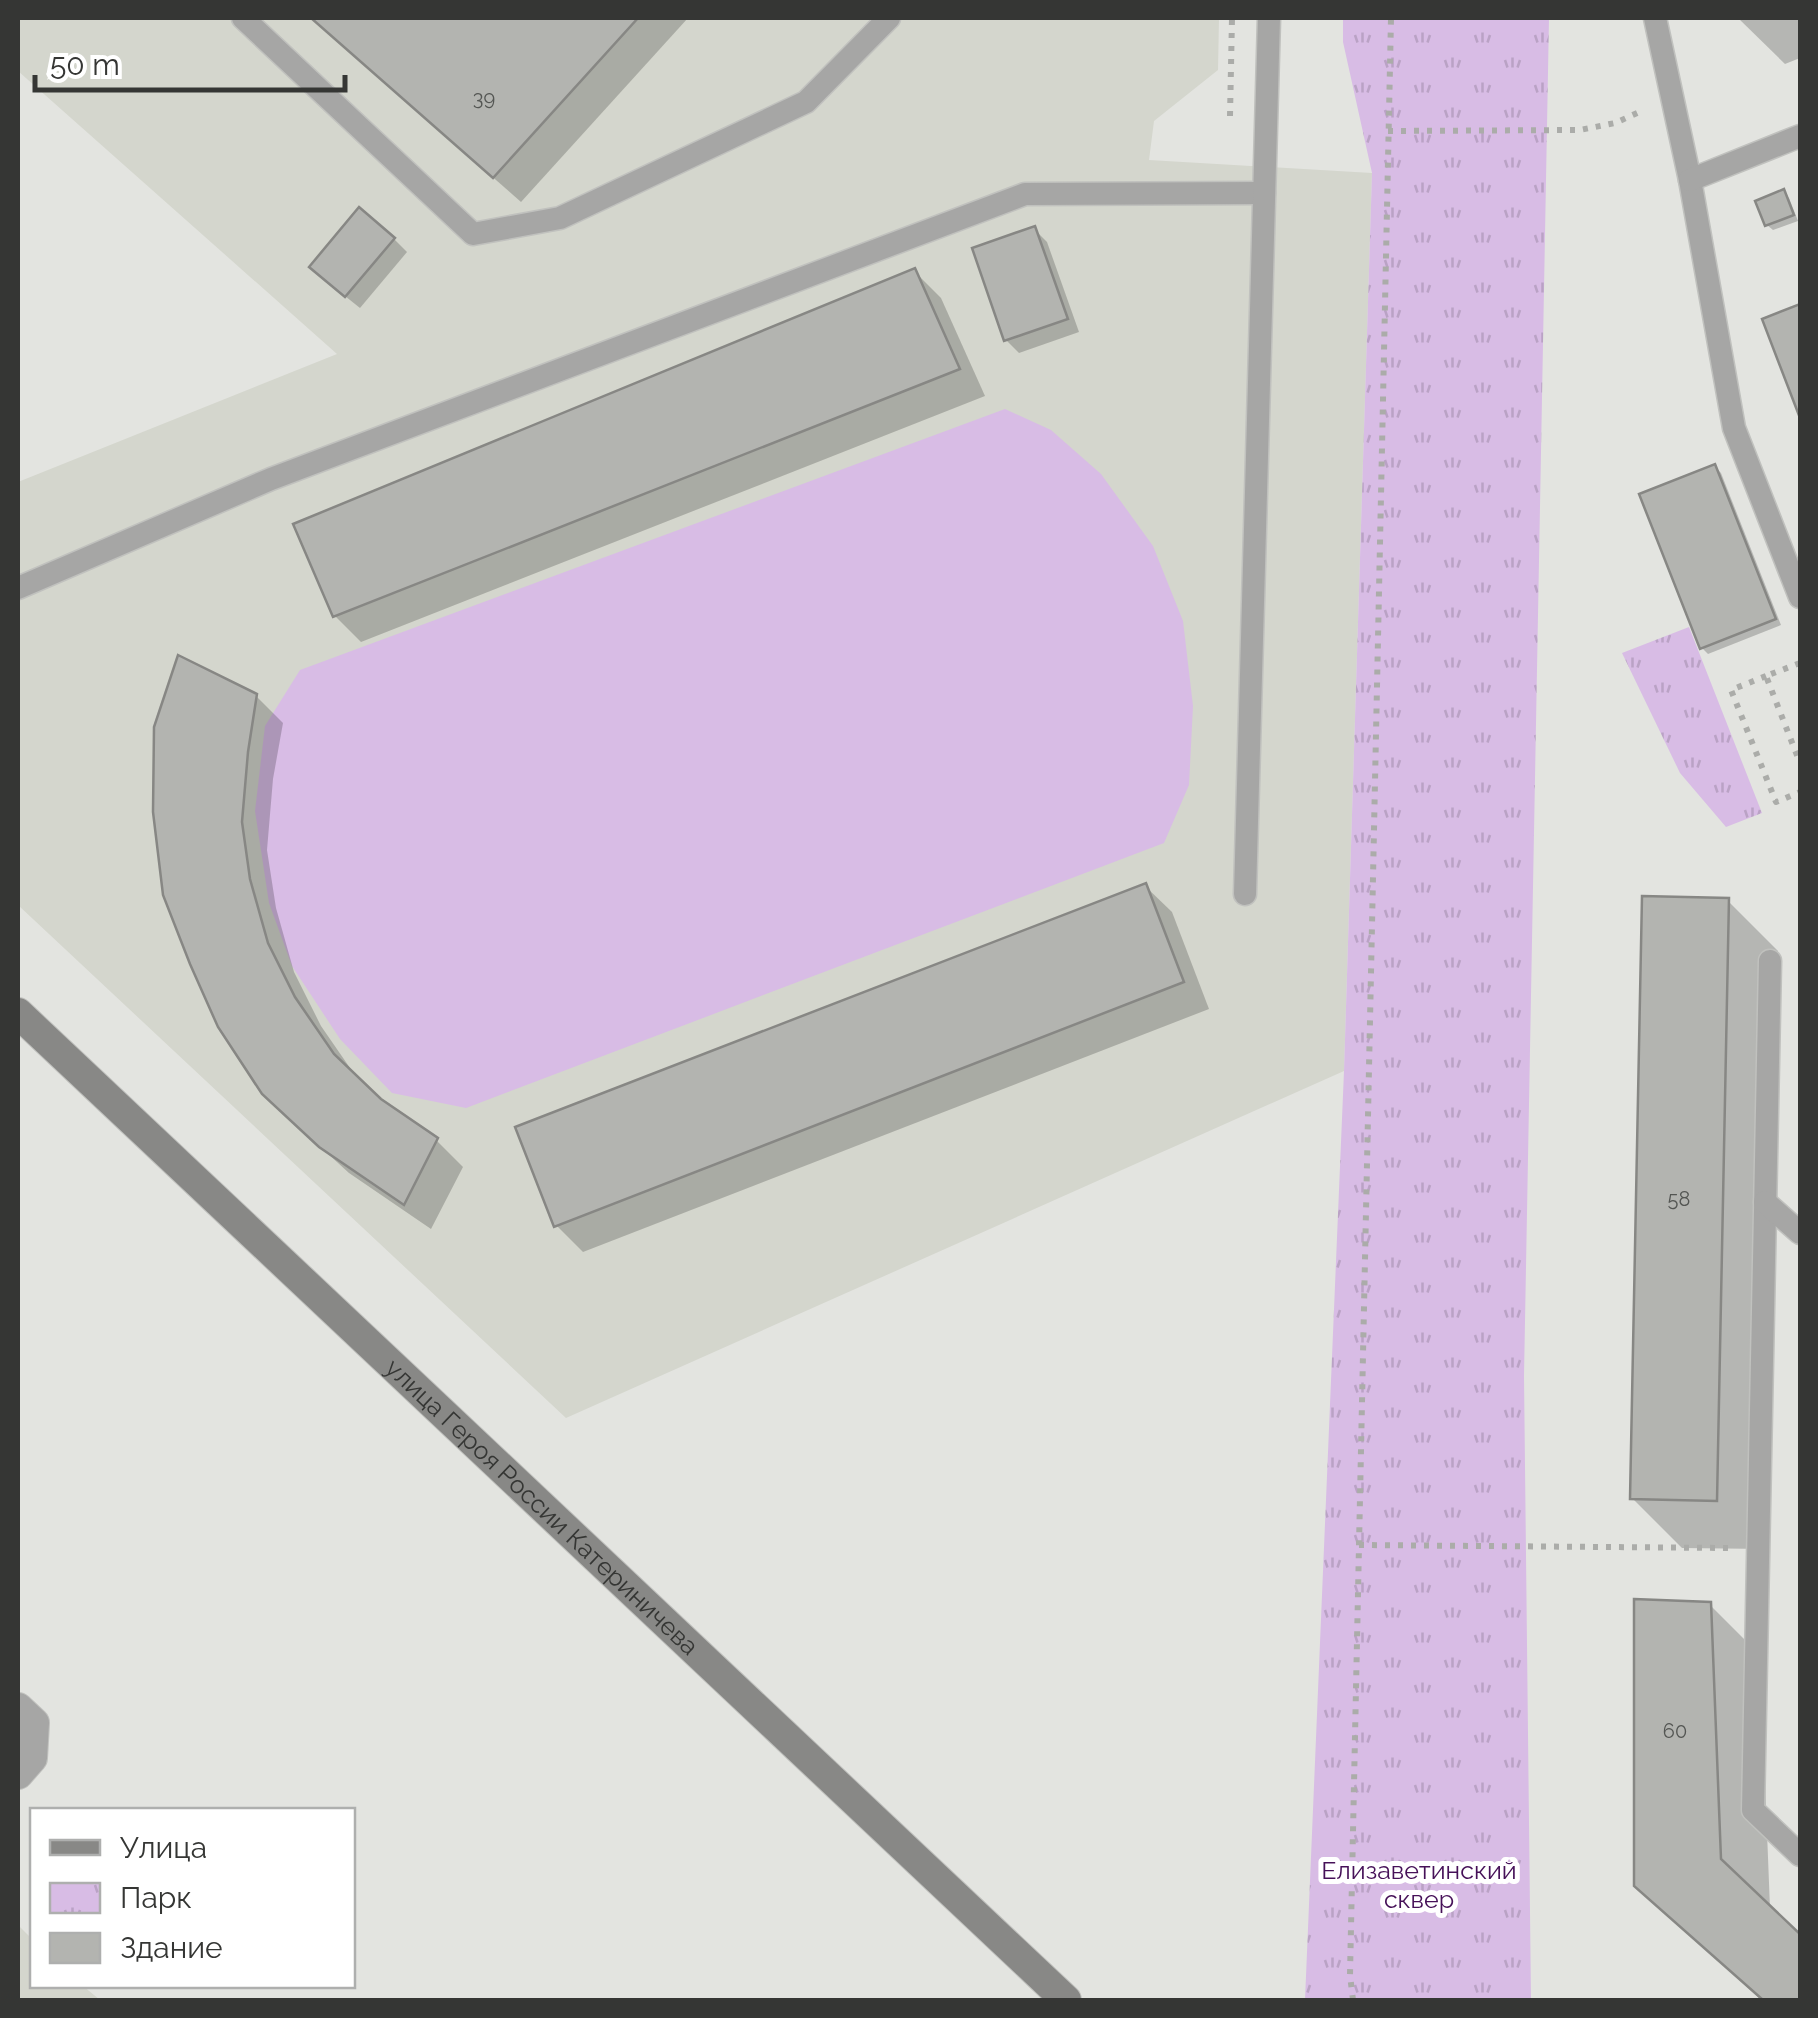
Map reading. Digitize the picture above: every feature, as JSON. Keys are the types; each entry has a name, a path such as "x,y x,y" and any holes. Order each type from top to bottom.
{"main road":[{"name":"улица Героя России Катериничева","path":"18,1013 1066,2000"}],"street":[{"path":"18,1708 34,1723 32,1758 18,1774"}],"lane":[{"path":"243,18 473,234 560,218 806,102 889,18"},
{"path":"1245,894 1268,18"},
{"path":"1655,18 1690,180 1734,428 1800,597"},
{"path":"1690,180 1800,136"},
{"path":"18,588 271,479 1026,194 1264,193"},
{"path":"1770,962 1753,1810 1800,1855"},
{"path":"1765,1202 1800,1233"}],"path":[{"path":"1230,128 1232,18"},
{"path":"1353,2000 1350,1975 1391,18"},
{"path":"1388,131 1580,130 1615,124 1672,96"},
{"path":"1800,663 1731,690 1776,802 1800,792"},
{"path":"1766,676 1800,763"},
{"path":"1359,1545 1758,1548"}],"shaded area":[{"path":"18,18 1219,18 1218,70 1154,121 1149,160 1372,173 1344,1071 566,1418 18,905 18,482 337,354 18,71"},
{"path":"18,1925 30,1937 30,1988 85,1988 100,2000 18,2000"}],"green space":[{"name":"Елизаветинский сквер","path":"1343,18 1549,18 1524,1376 1531,2000 1305,2000 1344,1071 1372,173 1343,42"},
{"path":"1005,409 1051,430 1101,474 1153,546 1183,621 1193,706 1189,785 1164,843 466,1108 392,1093 340,1039 292,966 269,903 255,811 265,726 300,670"},
{"path":"1689,627 1762,813 1726,827 1680,773 1622,653"}],"building":[{"path":"311,18 638,18 493,178"},
{"path":"1784,189 1794,215 1765,226 1755,201"},
{"path":"359,207 395,238 345,297 309,267"},
{"path":"1035,226 1068,319 1004,341 972,248"},
{"path":"915,268 960,369 333,617 293,524"},
{"path":"1800,304 1800,418 1762,319"},
{"path":"1715,464 1776,619 1700,649 1639,494"},
{"path":"178,655 257,694 242,822 250,879 268,943 295,997 334,1054 381,1099 438,1138 404,1205 319,1147 262,1094 218,1027 190,964 163,895 153,812 154,727"},
{"path":"1146,883 1184,982 554,1227 515,1127"},
{"path":"1642,896 1729,898 1717,1501 1630,1499"},
{"path":"1634,1599 1711,1602 1721,1859 1800,1934 1800,2000 1763,2000 1634,1886"}]}
